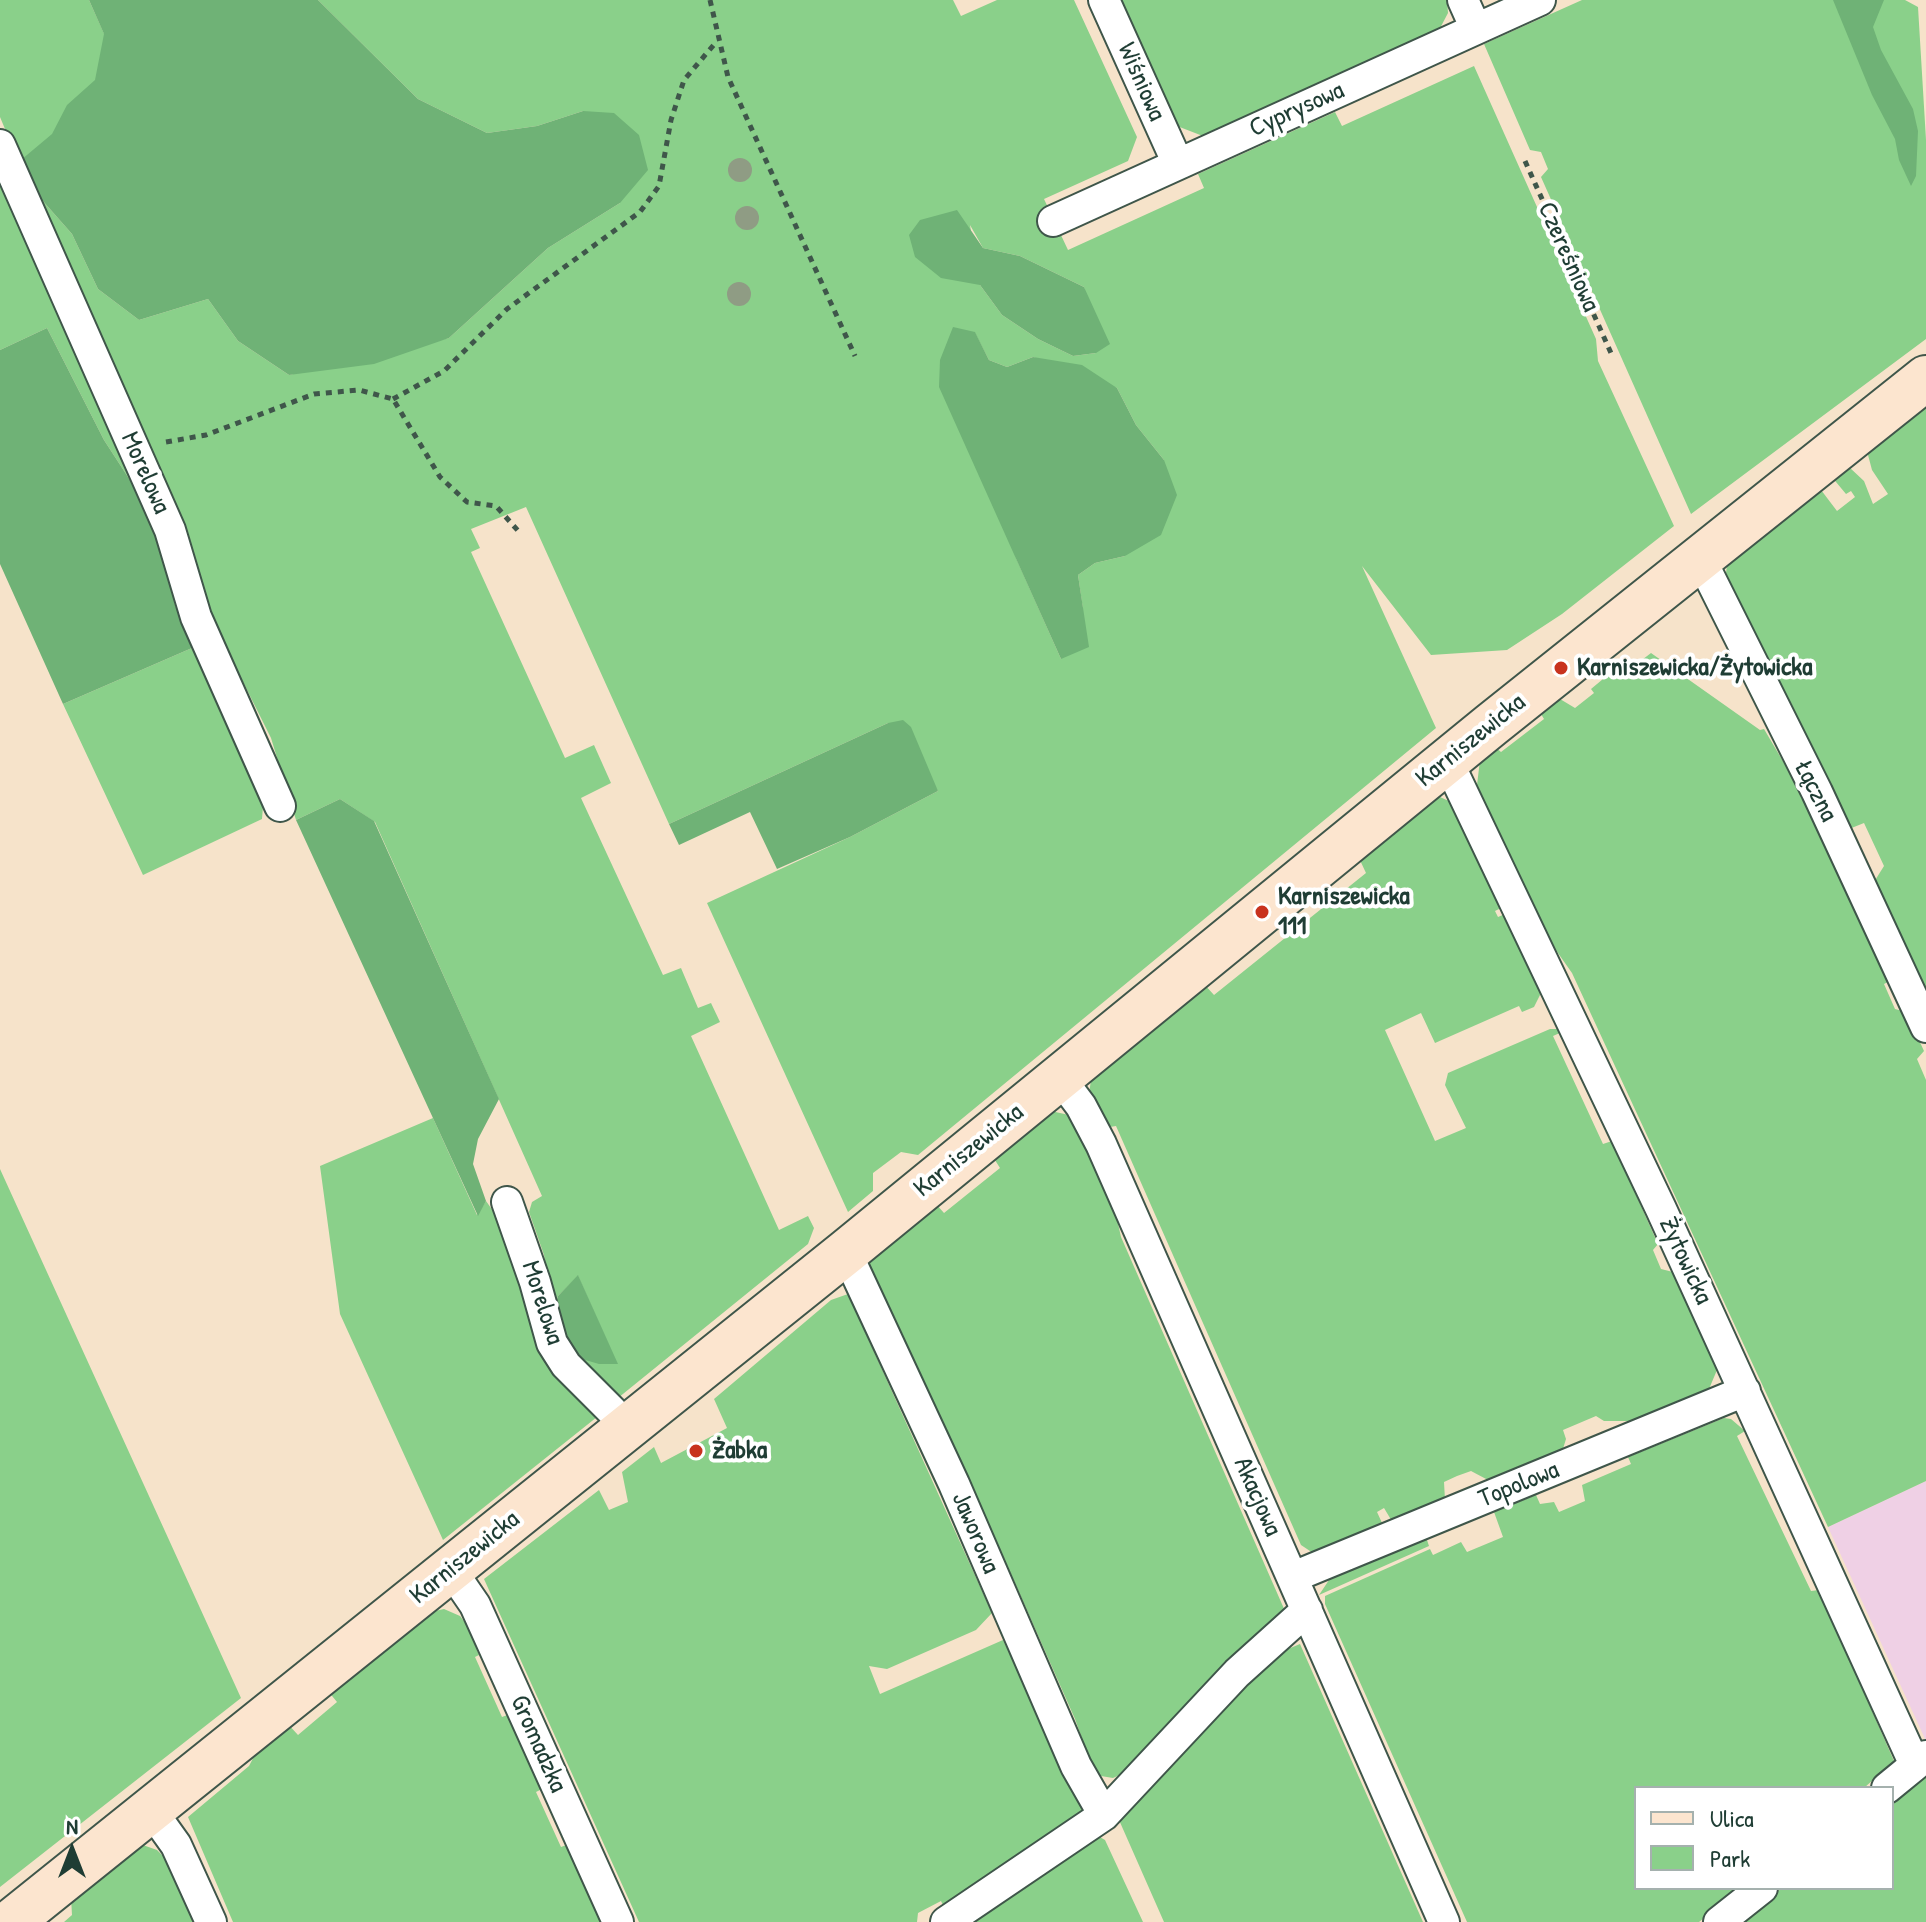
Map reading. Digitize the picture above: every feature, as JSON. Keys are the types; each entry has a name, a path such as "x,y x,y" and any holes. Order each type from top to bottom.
{"street":[{"name":"Wiśniowa","path":"1104,0 1178,164"},
{"path":"1463,0 1476,29"},
{"name":"Cyprysowa","path":"1053,221 1540,0"},
{"name":"Morelowa","path":"0,145 170,530 196,617 280,806"},
{"name":"Karniszewicka","path":"11,1922 846,1252 1447,760 1926,378"},
{"name":"Łączna","path":"1700,558 1817,792 1926,1027"},
{"name":"Żytowicka","path":"1447,760 1921,1761"},
{"name":"Akacjowa","path":"1060,1078 1081,1106 1101,1144 1444,1922"},
{"name":"Morelowa","path":"507,1202 552,1343 566,1365 612,1411 625,1430"},
{"name":"Jaworowa","path":"846,1252 954,1484 1076,1766 1104,1815"},
{"name":"Topolowa","path":"1293,1577 1745,1391"},
{"name":"Gromadzka","path":"451,1570 475,1605 618,1922"},
{"path":"946,1922 1104,1815 1237,1673 1307,1610"},
{"path":"1890,1786 1921,1761"},
{"path":"151,1810 176,1845 211,1922"},
{"path":"1719,1922 1759,1890"}],"path":[{"path":"710,0 717,41 734,91 855,356"},
{"path":"133,444 206,435 314,394 359,390 393,399 444,371 507,309 640,212 659,186 671,120 684,80 717,41"},
{"name":"Czereśniowa","path":"1525,161 1611,353"},
{"path":"393,399 440,477 467,502 496,506 520,533"}],"shaded area":[{"path":"1926,1481 1926,1741 1828,1527"}],"green space":[{"path":"0,0 89,0 140,114 42,200 72,234 98,289 139,320 208,299 238,341 289,375 449,338 548,248 620,203 583,111 537,126 487,133 418,99 318,0 953,0 961,16 997,0 1074,0 1137,137 1128,161 1044,199 1068,250 1204,188 1198,174 1335,112 1342,126 1474,66 1596,339 1598,361 1674,526 1562,614 1507,650 1431,655 1362,566 1436,728 918,1155 901,1152 873,1173 873,1191 848,1212 707,903 850,837 938,791 888,723 669,824 526,507 471,529 480,548 471,552 565,758 594,745 611,783 581,798 663,975 681,968 698,1008 711,1003 720,1022 691,1036 779,1230 808,1216 814,1228 808,1244 618,1398 568,1355 617,1364 578,1276 558,1296 552,1315 544,1255 529,1212 532,1202 542,1196 375,822 340,799 296,820 271,738 202,600 0,117","holes":["970,225 983,248 1020,256 1084,287 1096,353 1073,356 1038,339 1002,315 980,285","975,333 989,360 1007,367 1033,357 1117,388 1136,425 1164,460 1125,556 1095,563 1078,575 1083,609 1061,659 1016,558"]},
{"path":"89,0 318,0 418,99 487,133 537,126 583,111 614,113 639,135 648,170 620,203 548,248 449,338 374,364 289,375 238,341 208,299 139,320 98,289 72,234 42,200 21,160 52,134 67,105 95,80 104,34"},
{"path":"1119,0 1447,0 1448,13 1437,34 1208,138 1177,126"},
{"path":"1582,0 1905,0 1918,7 1926,140 1926,339 1691,514 1541,177 1548,169 1541,152 1530,150 1484,44"},
{"path":"1833,0 1884,0 1873,27 1881,50 1913,109 1918,131 1916,176 1911,186 1899,160 1895,139 1872,95"},
{"path":"0,179 150,511 104,440 47,328 0,350"},
{"path":"957,210 983,248 1020,256 1084,287 1110,344 1096,353 1073,356 1038,339 1002,315 980,285 941,278 915,257 909,235 920,220"},
{"path":"953,327 975,332 989,360 1007,367 1033,357 1082,365 1117,388 1136,425 1164,460 1177,495 1161,535 1125,556 1095,563 1078,575 1089,647 1061,659 939,387 940,360"},
{"path":"47,328 104,440 150,511 170,566 175,605 192,648 63,704 0,564 0,350"},
{"path":"1926,401 1926,986 1922,987 1874,882 1884,866 1864,823 1849,829 1791,703 1786,705 1726,573 1727,565 1818,486 1837,511 1855,497 1851,491 1846,494 1831,476 1849,467 1864,481 1873,504 1888,494 1872,470 1868,455 1870,445"},
{"path":"192,648 263,806 262,819 143,875 63,704"},
{"path":"1651,653 1760,730 1764,729 1817,819 1890,981 1884,984 1895,1009 1906,1012 1924,1051 1917,1059 1926,1080 1926,1481 1828,1527 1572,973 1553,946 1477,785 1480,760 1493,745 1501,752 1544,719 1541,714 1560,699 1575,708 1594,693 1591,689 1615,669 1621,676"},
{"path":"903,720 911,727 938,791 850,837 777,869 750,812 679,845 669,824 888,723"},
{"path":"1440,797 1451,802 1456,811 1501,908 1495,911 1498,917 1505,914 1542,991 1534,1007 1522,1012 1519,1006 1435,1043 1421,1013 1385,1030 1435,1141 1466,1128 1445,1085 1448,1073 1550,1029 1562,1032 1553,1036 1603,1144 1612,1141 1658,1244 1653,1250 1661,1269 1673,1272 1717,1361 1717,1370 1709,1389 1698,1395 1633,1421 1604,1421 1596,1416 1563,1430 1566,1439 1562,1452 1488,1480 1471,1471 1457,1476 1444,1482 1445,1500 1393,1523 1384,1508 1377,1512 1383,1525 1313,1553 1301,1545 1116,1126 1110,1127 1089,1094 1091,1080 1204,984 1214,995 1366,873 1358,856 1428,799"},
{"path":"340,799 374,821 499,1099 478,1139 473,1164 486,1201 478,1216 296,820"},
{"path":"1051,1111 1069,1115 1086,1147 1117,1219 1121,1237 1285,1611 1124,1773 1113,1778 1095,1775 1075,1719 969,1479 894,1316 867,1272 869,1261 936,1204 944,1213 1000,1168 993,1157"},
{"path":"433,1118 477,1215 486,1201 498,1218 597,1417 443,1540 340,1314 320,1166"},
{"path":"0,1169 241,1698 0,1887"},
{"path":"578,1275 618,1364 599,1364 568,1355 552,1315 558,1296"},
{"path":"848,1294 992,1613 976,1630 887,1669 869,1666 880,1694 1003,1640 1089,1812 945,1909 941,1901 918,1913 917,1922 639,1922 484,1579 599,1490 609,1510 628,1502 622,1472 654,1447 661,1463 727,1428 714,1399 831,1300"},
{"path":"1724,1418 1731,1419 1745,1431 1737,1436 1811,1591 1819,1590 1894,1761 1866,1786 1634,1786 1634,1890 1739,1890 1699,1922 1467,1922 1325,1604 1325,1596 1430,1549 1433,1555 1461,1542 1467,1552 1503,1537 1494,1512 1536,1495 1540,1504 1554,1502 1559,1512 1585,1501 1582,1485 1631,1464 1628,1457"},
{"path":"1426,1537 1429,1546 1319,1595 1331,1577"},
{"path":"444,1609 460,1616 467,1625 479,1655 475,1657 502,1717 510,1714 544,1788 536,1792 561,1847 569,1844 603,1922 233,1922 188,1817 249,1766 260,1745 287,1723 298,1735 337,1702 328,1691 426,1613"},
{"path":"1300,1644 1423,1922 1164,1922 1119,1820 1271,1656"},
{"path":"1926,1772 1926,1922 1740,1922 1780,1890 1894,1890 1894,1798"},
{"path":"1098,1836 1105,1840 1143,1922 965,1922"},
{"path":"140,1844 157,1850 165,1858 195,1922 64,1922 72,1915 71,1897"}],"place":[{"name":"Karniszewicka/Żytowicka","path":"1561,668"},
{"name":"Karniszewicka 111","path":"1262,912"},
{"name":"Żabka","path":"696,1451"}]}
